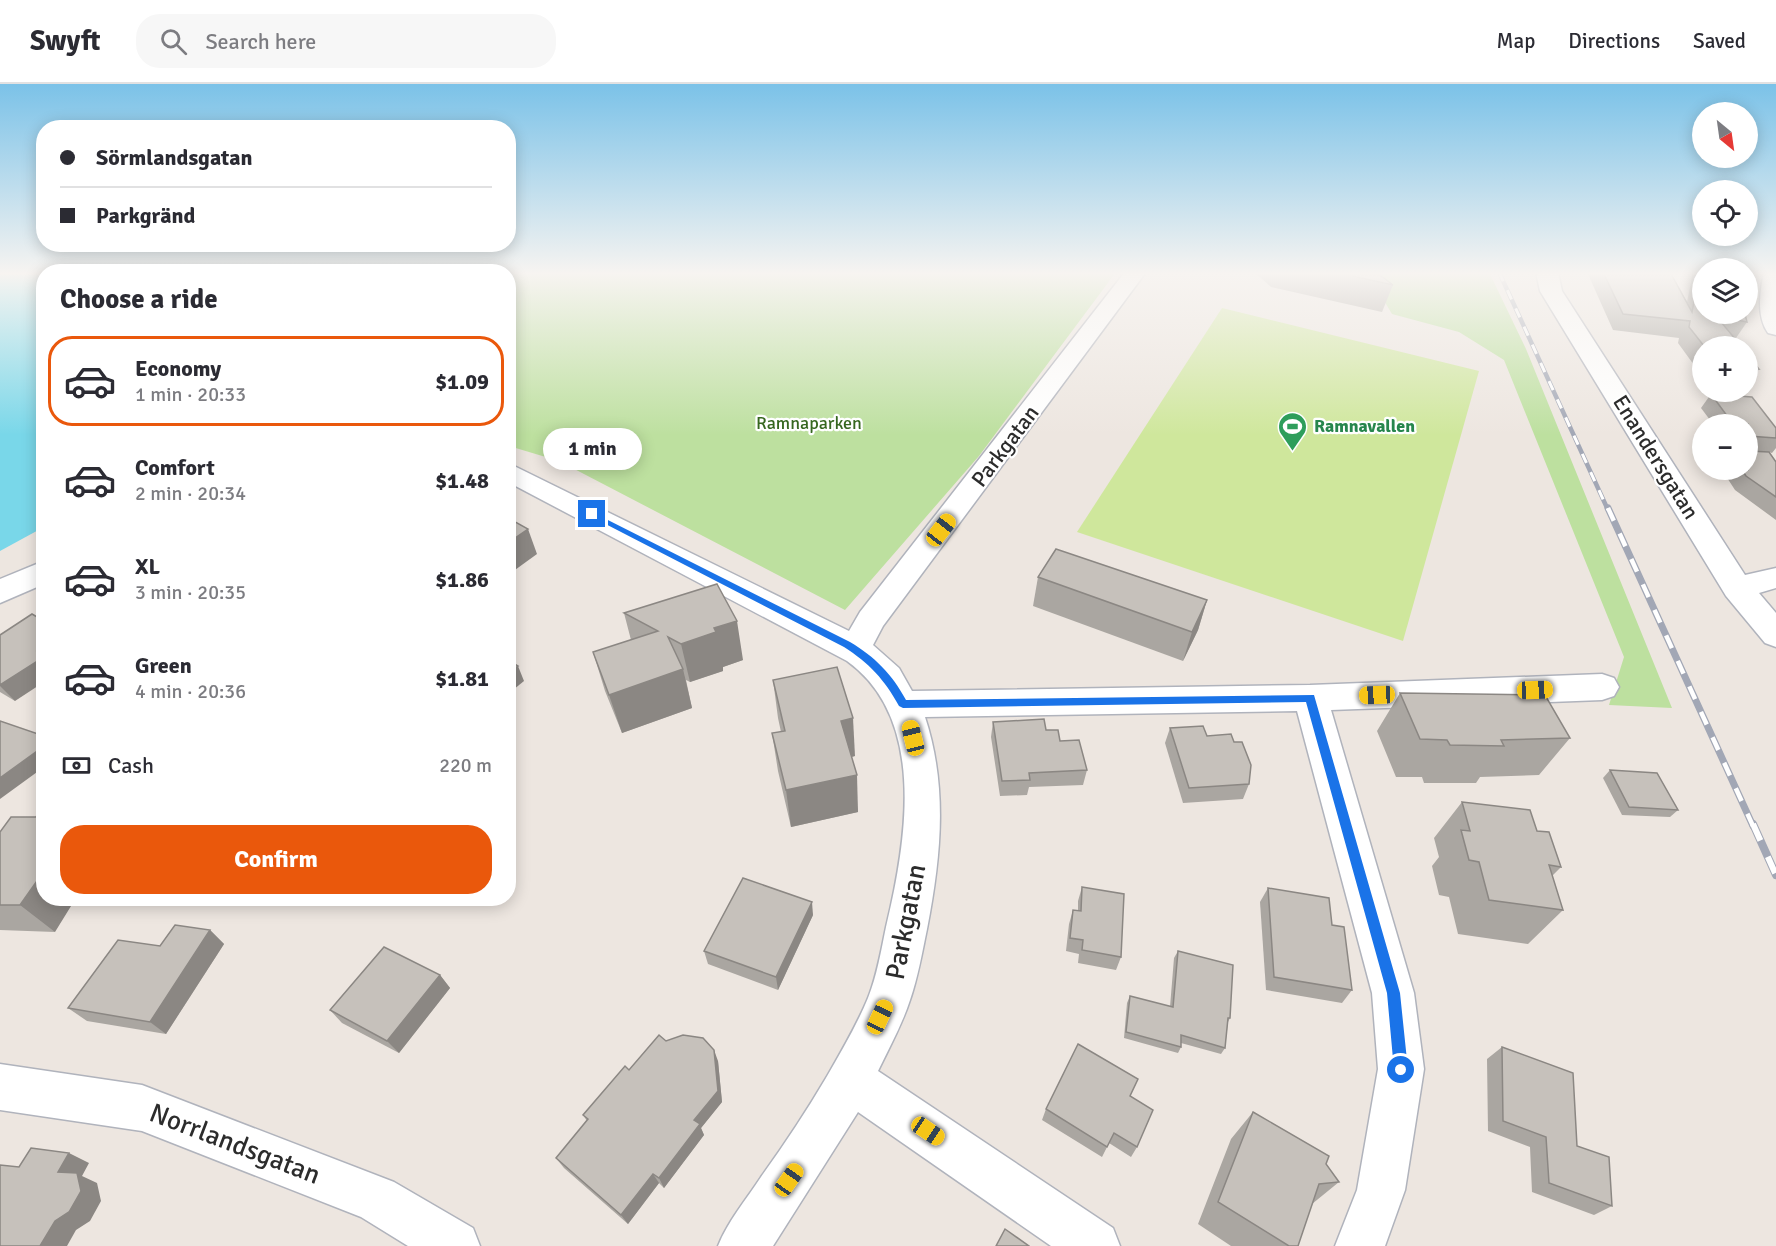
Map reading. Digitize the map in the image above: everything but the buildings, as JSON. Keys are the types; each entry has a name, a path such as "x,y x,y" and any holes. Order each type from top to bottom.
{"street":[{"name":"Parkgatan","path":"855,650 871,620 1095,326"},
{"name":"Enandersgatan","path":"1573,326 1737,588 1776,635"},
{"name":"Parkgatan","path":"516,475 855,650 890,680 903,704 921,772 923,814 918,879 890,997 851,1080 812,1147 743,1246"},
{"path":"0,592 36,575"},
{"path":"1737,588 1776,578"},
{"path":"903,704 1310,698 1602,687"},
{"path":"1310,698 1394,993 1401,1070 1381,1190 1360,1246"},
{"path":"851,1080 1095,1246"},
{"name":"Norrlandsgatan","path":"0,1087 142,1108 376,1199 455,1246"}],"green space":[{"name":"Ramnaparken","path":"516,326 1076,326 979,456 845,610 559,461 516,448"},
{"name":"Ramnavallen","path":"1210,326 1296,326 1479,371 1403,641 1077,532"},
{"path":"1438,326 1515,326 1672,708 1609,705 1624,657 1504,360 1459,332"}],"water":[{"path":"0,326 36,326 36,531 0,551"}],"railway":[{"path":"1524,326 1608,510"},
{"path":"1608,508 1753,826"},
{"path":"1753,824 1776,875"}],"place":[{"name":"Ramnavallen","path":"1293,452"}],"route":[{"path":"592,514 847,644 865,656 890,680 903,704 1310,698 1394,993 1401,1070"}]}
